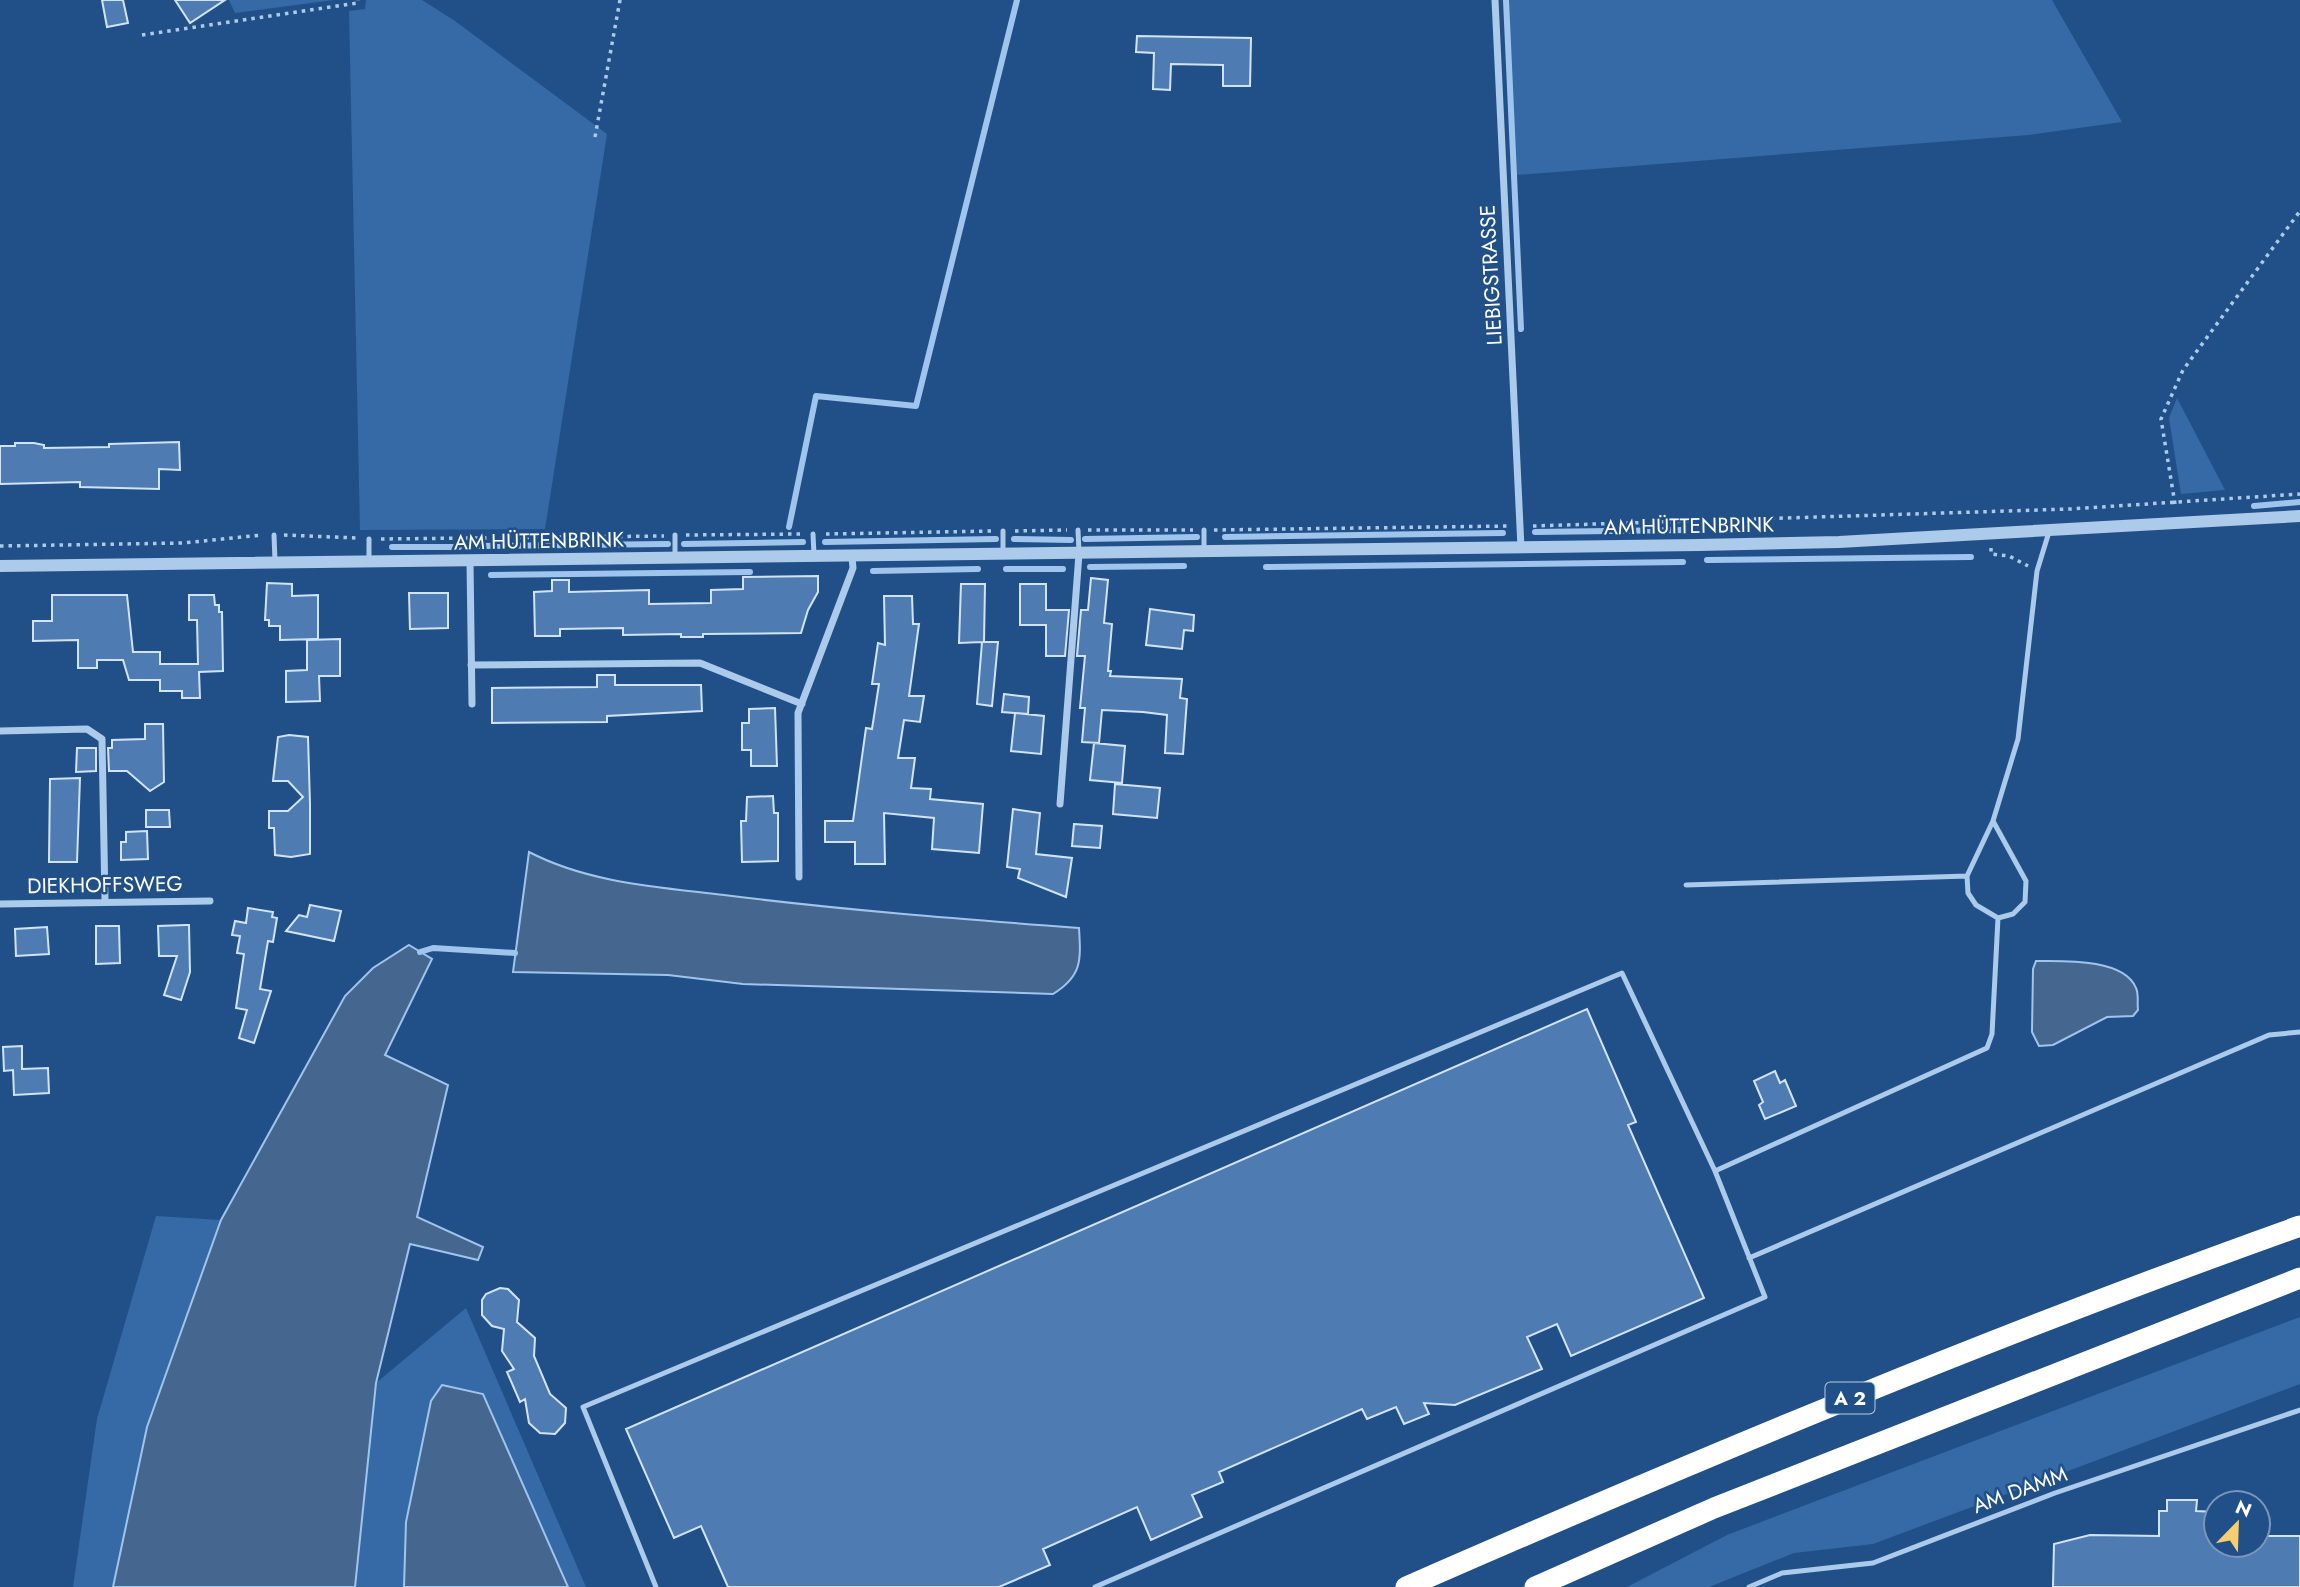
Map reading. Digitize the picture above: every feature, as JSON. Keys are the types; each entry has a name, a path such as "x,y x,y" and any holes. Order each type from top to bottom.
{"highway":[{"name":"A 2","path":"1406,1587 1859,1394 2053,1317 2300,1226"},
{"name":"A 2","path":"1535,1587 1727,1503 2300,1278"}],"street":[{"name":"LIEBIGSTRASSE","path":"1495,0 1521,548"},
{"name":"AM HÜTTENBRINK","path":"0,566 275,561 470,562 1839,542 2300,516"},
{"path":"1060,804 1079,554"},
{"path":"799,877 798,713 853,568 852,557"},
{"path":"470,562 472,704"},
{"path":"471,665 700,663 802,704"},
{"path":"0,731 87,729 103,739 105,901"},
{"name":"DIEKHOFFSWEG","path":"0,904 211,901"}],"lane":[{"path":"1078,530 1079,554"},
{"path":"1204,530 1204,552"},
{"path":"1993,821 2026,881 2025,902 2013,914 1998,918 1976,905 1968,893 1968,876 1993,821 2018,739 2037,571 2050,530"},
{"path":"1003,531 1003,555"},
{"path":"813,534 814,557"},
{"path":"274,535 275,561"},
{"path":"675,535 676,559"},
{"path":"369,539 369,562"},
{"path":"1686,885 1968,876"},
{"path":"1714,1171 1987,1048 1992,1034 1998,918"},
{"path":"656,1587 583,1407 1622,973 1714,1171 1765,1297 1095,1587"},
{"path":"1749,1258 2269,1035 2300,1032"},
{"name":"AM DAMM","path":"1749,1587 1782,1573 1873,1563 2055,1493 2300,1410"}],"path":[{"path":"595,137 620,0"},
{"path":"142,35 358,1"},
{"path":"2177,524 2161,419 2170,396 2183,370 2300,211"},
{"path":"0,546 183,543 274,535 369,539 1520,526 2175,503 2300,494"}],"shaded area":[{"path":"229,0 334,0 235,13"},
{"path":"366,0 422,0 455,21 607,134 545,529 360,530 349,11 365,9"},
{"path":"1508,0 2052,0 2122,122 2028,135 1516,175"},
{"path":"2177,398 2225,490 2181,494 2169,418"},
{"path":"529,852 575,871 649,886 857,910 1079,928 1078,967 1070,981 1053,994 743,984 668,975 513,972"},
{"path":"409,945 432,959 385,1055 448,1085 417,1217 483,1247 478,1260 410,1244 376,1383 355,1587 113,1587 147,1427 221,1220 345,996 373,968"},
{"path":"2036,961 2091,963 2119,971 2129,978 2136,988 2138,1010 2133,1016 2107,1017 2053,1045 2039,1046 2032,1032 2033,969"},
{"path":"156,1216 221,1220 147,1427 113,1587 73,1587 97,1419"},
{"path":"466,1308 586,1587 568,1587 483,1394 406,1522 404,1587 355,1587 376,1383"},
{"path":"2300,1317 2300,1384 1873,1544 1794,1553 1709,1587 1627,1587 1727,1535"},
{"path":"442,1385 483,1394 568,1587 404,1587 406,1522 431,1401"}],"building":[{"path":"102,0 123,0 128,23 107,27"},
{"path":"175,0 225,0 190,23"},
{"path":"1137,36 1251,38 1250,86 1223,86 1223,65 1171,64 1170,90 1153,89 1154,53 1136,52"},
{"path":"179,442 180,470 159,469 159,489 80,487 80,482 0,484 0,446 34,443 44,445 44,448 109,447 109,444"},
{"path":"818,576 818,592 808,610 801,633 703,634 703,637 681,637 681,634 623,635 623,628 560,629 560,636 535,636 534,592 552,591 552,580 569,580 569,592 649,590 649,604 711,603 711,590 743,589 743,577"},
{"path":"1091,578 1108,580 1104,623 1112,624 1108,671 1111,671 1110,676 1182,679 1180,698 1187,699 1183,754 1165,753 1167,715 1143,712 1102,710 1099,743 1082,742 1085,708 1080,708 1085,656 1077,656 1081,610 1088,610"},
{"path":"267,583 292,584 292,596 318,595 318,639 280,640 280,626 269,626 269,620 265,620"},
{"path":"961,584 985,584 984,642 998,642 992,706 977,704 982,642 959,643"},
{"path":"1020,584 1046,584 1046,610 1069,610 1065,656 1046,656 1046,625 1020,625"},
{"path":"409,593 448,593 448,628 410,629"},
{"path":"52,595 127,595 133,652 160,652 160,664 198,664 197,620 189,620 189,595 214,595 215,605 219,605 219,612 222,612 223,671 199,672 200,698 182,698 182,691 160,691 160,680 129,680 123,660 97,660 97,668 78,668 78,640 33,641 33,621 52,621"},
{"path":"884,596 912,596 913,624 919,624 909,696 924,696 920,722 904,720 898,758 915,758 911,788 931,789 930,799 983,804 979,853 932,849 934,818 884,813 885,864 855,864 855,842 825,842 825,821 853,821 866,728 872,729 879,684 872,684 878,643 885,645"},
{"path":"1150,609 1194,615 1193,631 1184,630 1182,649 1146,645"},
{"path":"340,639 340,676 319,676 320,701 286,702 286,671 307,670 307,640"},
{"path":"597,675 615,675 615,685 701,685 702,711 607,716 607,722 492,723 492,688 597,687"},
{"path":"1004,694 1029,697 1028,714 1002,712"},
{"path":"775,708 777,766 751,766 751,750 742,750 742,723 749,723 749,709"},
{"path":"1015,713 1044,716 1041,754 1011,751"},
{"path":"145,724 163,724 164,782 150,791 127,771 109,771 108,748 112,748 112,740 145,739"},
{"path":"278,737 308,737 310,804 310,854 291,857 275,855 274,828 269,828 269,811 288,811 303,797 288,781 273,781"},
{"path":"1094,743 1125,746 1122,783 1090,780"},
{"path":"77,748 96,748 96,771 76,772"},
{"path":"80,778 77,862 49,862 50,779"},
{"path":"1115,784 1160,788 1157,818 1113,814"},
{"path":"773,796 774,813 778,813 778,861 742,862 741,821 746,821 747,797"},
{"path":"1013,809 1040,813 1036,854 1072,858 1066,897 1018,878 1020,869 1007,867"},
{"path":"146,810 169,810 170,827 146,827"},
{"path":"1074,824 1102,826 1100,848 1072,846"},
{"path":"147,831 148,859 121,860 121,842 126,842 126,832"},
{"path":"310,905 341,911 334,941 286,931 299,915 307,917"},
{"path":"248,908 273,912 272,917 277,918 273,942 268,941 260,989 271,991 254,1043 239,1038 247,1010 236,1008 244,954 237,953 240,936 232,935 235,921 246,923"},
{"path":"189,925 190,972 181,1000 164,995 177,956 159,956 158,926"},
{"path":"96,926 119,926 120,963 96,964"},
{"path":"47,927 49,954 16,956 15,929"},
{"path":"1587,1009 1636,1122 1628,1125 1704,1298 1571,1356 1557,1324 1527,1337 1542,1369 1455,1405 1424,1403 1429,1414 1404,1424 1396,1407 1367,1419 1362,1409 1219,1472 1223,1482 1192,1495 1202,1517 1151,1540 1137,1507 1043,1549 1050,1565 999,1587 728,1587 701,1526 674,1538 626,1429"},
{"path":"22,1046 22,1069 48,1068 49,1093 14,1095 13,1070 4,1071 3,1047"},
{"path":"1775,1071 1780,1083 1785,1080 1796,1106 1765,1119 1759,1105 1763,1102 1754,1081"},
{"path":"500,1288 508,1289 519,1300 517,1322 535,1338 534,1356 550,1394 566,1408 565,1423 555,1434 540,1433 529,1423 525,1399 520,1402 507,1372 514,1369 502,1351 504,1329 492,1326 482,1315 482,1300 486,1294"},
{"path":"2167,1500 2197,1500 2196,1511 2202,1511 2202,1559 2272,1559 2272,1536 2300,1536 2300,1587 2053,1587 2054,1544 2090,1535 2159,1536 2159,1511 2167,1511"}],"waterway":[{"path":"789,527 816,396 916,406 1017,0"},
{"path":"1506,0 1521,329"},
{"path":"2254,506 2300,502"},
{"path":"1535,532 1685,530"},
{"path":"1225,537 1503,533"},
{"path":"1085,539 1197,537"},
{"path":"825,542 996,539"},
{"path":"1014,539 1071,540"},
{"path":"684,544 803,542"},
{"path":"477,546 668,544"},
{"path":"392,547 459,547"},
{"path":"1707,560 1971,557"},
{"path":"1266,567 1683,562"},
{"path":"1090,567 1184,566"},
{"path":"873,571 978,569"},
{"path":"1006,569 1063,569"},
{"path":"491,575 750,572"},
{"path":"420,952 433,948 515,953"}]}
